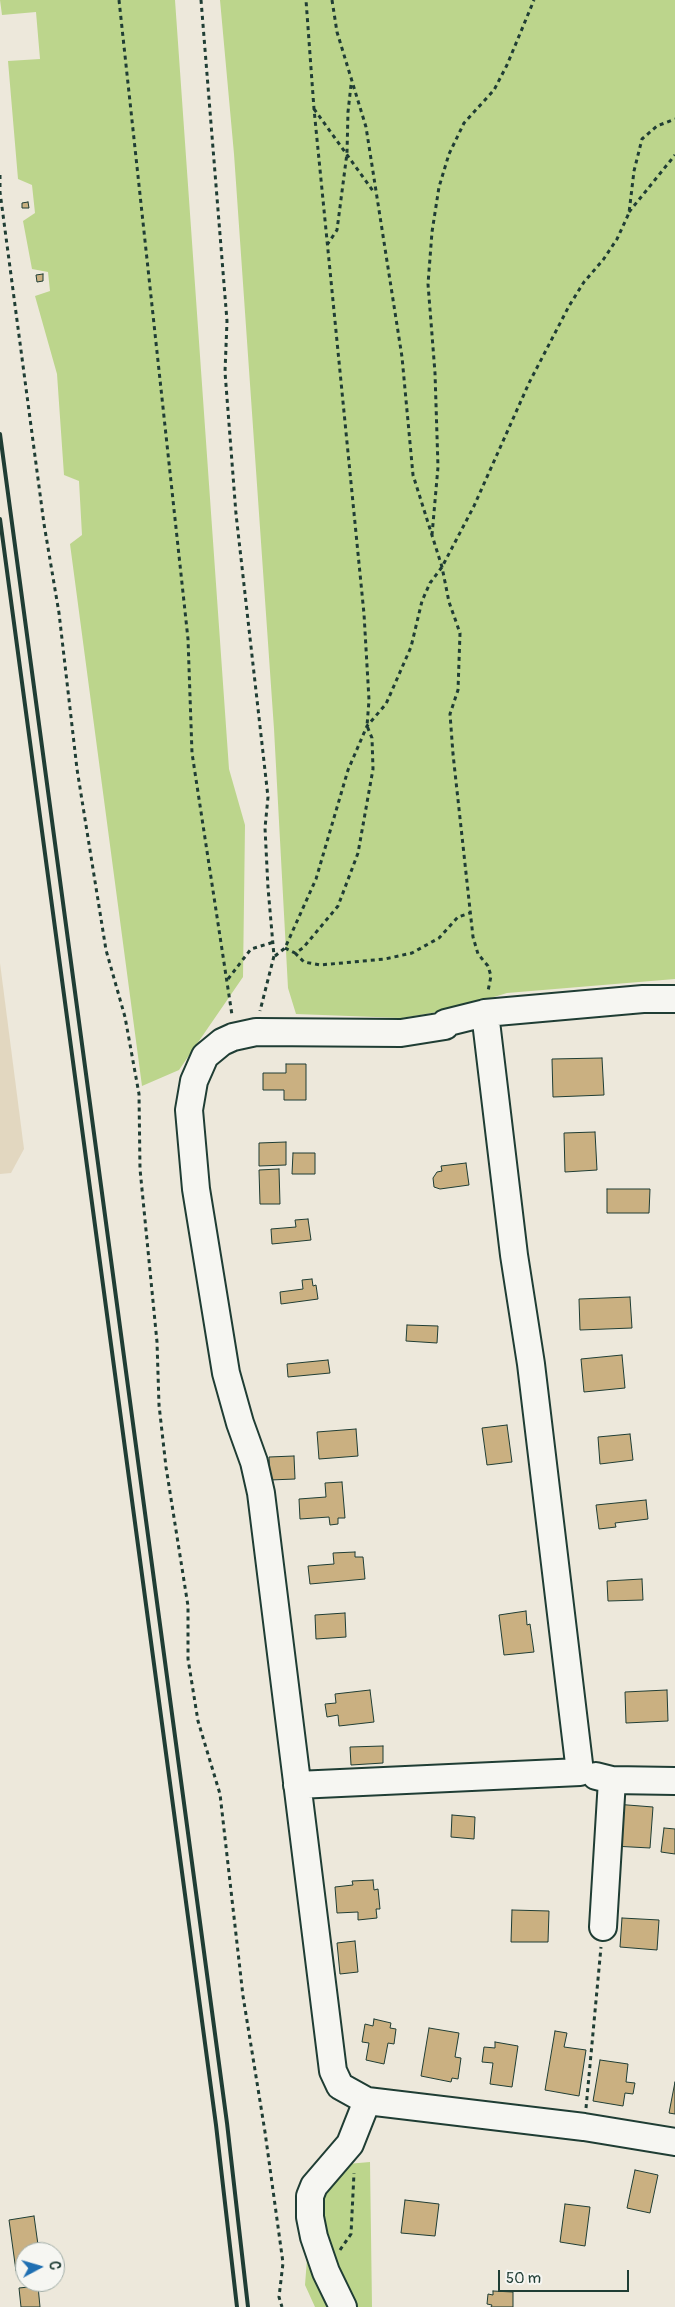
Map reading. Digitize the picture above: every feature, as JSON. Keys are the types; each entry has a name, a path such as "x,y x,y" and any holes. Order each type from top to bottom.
{"street":[{"path":"675,999 643,999 485,1014 445,1023 445,1026 401,1033 245,1034 222,1042 205,1056 194,1081 190,1110 196,1188 226,1373 240,1423 254,1462 261,1493 333,2070 340,2086 367,2101 584,2127 675,2142"},
{"path":"485,1014 514,1256 531,1364 580,1772"},
{"path":"297,1785 580,1772 612,1780 675,1781"},
{"path":"603,1927 612,1780"},
{"path":"343,2307 326,2272 314,2237 310,2217 310,2196 314,2186 350,2144 367,2101"}],"path":[{"path":"119,0 188,639 192,752 227,979 245,1034"},
{"path":"201,0 227,321 225,372 236,514 268,797 265,838 274,956 260,1006 245,1034"},
{"path":"295,953 303,948 338,906 358,853 372,769 372,738 368,726 369,700 364,614 314,109 306,0"},
{"path":"332,0 337,32 366,127 402,358 413,475 442,567 449,602 460,633 458,690 450,714 472,937 478,954 488,966 491,976 484,1002 485,1014"},
{"path":"432,538 438,467 435,374 428,284 432,232 439,187 449,154 464,123 494,90 507,65 534,1"},
{"path":"327,245 337,230 347,153 348,112 352,82"},
{"path":"314,109 375,193"},
{"path":"629,213 634,171 642,139 657,126 675,119"},
{"path":"274,956 285,948 316,879 348,770 368,726 386,704 412,647 422,601 430,583 442,567 474,506 529,383 569,306 584,282 604,260 618,239 629,213 675,156"},
{"path":"0,175 0,192 43,515 59,613 77,769 106,950 125,1017 139,1094 140,1169 156,1342 159,1405 166,1467 188,1606 188,1659 198,1722 220,1794 243,1996 265,2132 282,2264 279,2297 282,2307"},
{"path":"285,948 295,953 304,962 320,965 346,964 403,955 412,953 438,938 458,917 470,913"},
{"path":"227,979 251,949 274,942"},
{"path":"584,2127 603,1927"},
{"path":"326,2272 352,2234 355,2180 350,2144"}],"shaded area":[{"path":"0,963 24,1149 11,1173 0,1174"}],"green space":[{"path":"0,0 175,0 229,769 245,825 243,977 179,1070 142,1086 70,544 82,535 79,481 64,475 57,374 35,296 50,291 48,272 32,269 23,221 35,213 32,185 18,179 8,61 40,59 36,12 2,15"},
{"path":"220,0 675,0 675,979 507,993 455,1009 402,1018 296,1014 288,988 274,729 234,154"},
{"path":"370,2162 372,2307 315,2307 305,2285 307,2259 305,2230 313,2201 347,2164"}],"building":[{"path":"28,202 29,208 22,208 22,203"},
{"path":"43,274 43,281 37,282 36,275"},
{"path":"602,1058 604,1095 553,1097 552,1059"},
{"path":"286,1064 306,1064 306,1100 284,1100 284,1090 263,1090 263,1073 286,1073"},
{"path":"595,1132 597,1170 565,1172 564,1133"},
{"path":"286,1142 286,1165 259,1166 259,1143"},
{"path":"293,1153 315,1153 315,1174 292,1174"},
{"path":"466,1163 469,1185 440,1189 434,1187 433,1178 437,1172 442,1171 441,1166"},
{"path":"279,1169 280,1204 260,1204 259,1170"},
{"path":"607,1189 650,1189 649,1213 607,1213"},
{"path":"308,1219 311,1240 272,1244 271,1229 296,1227 295,1220"},
{"path":"312,1279 313,1286 316,1285 318,1299 281,1304 280,1292 303,1289 302,1280"},
{"path":"630,1297 632,1328 580,1330 579,1299"},
{"path":"407,1325 438,1326 437,1343 406,1341"},
{"path":"622,1355 625,1388 584,1392 581,1359"},
{"path":"328,1360 330,1373 288,1377 287,1364"},
{"path":"507,1425 512,1462 487,1465 482,1428"},
{"path":"356,1429 358,1456 319,1459 317,1432"},
{"path":"630,1434 633,1460 600,1464 598,1437"},
{"path":"294,1456 295,1479 270,1480 269,1457"},
{"path":"342,1482 345,1518 338,1518 338,1524 330,1525 329,1517 300,1519 299,1499 326,1497 325,1483"},
{"path":"646,1500 648,1519 615,1523 616,1527 599,1529 596,1505"},
{"path":"355,1552 355,1557 363,1557 365,1579 310,1584 308,1566 334,1564 333,1553"},
{"path":"642,1579 643,1600 608,1601 607,1581"},
{"path":"526,1611 527,1625 530,1624 534,1652 504,1655 499,1615"},
{"path":"345,1613 346,1637 316,1639 315,1615"},
{"path":"370,1690 374,1722 339,1726 338,1715 327,1717 325,1704 336,1703 335,1694"},
{"path":"667,1690 668,1721 626,1723 625,1692"},
{"path":"383,1746 383,1763 351,1765 350,1747"},
{"path":"615,1804 653,1807 650,1848 613,1846"},
{"path":"452,1815 475,1817 474,1839 451,1837"},
{"path":"664,1828 675,1829 675,1854 661,1852"},
{"path":"373,1880 374,1890 378,1889 380,1909 376,1909 377,1918 358,1920 358,1912 337,1913 335,1887 353,1885 352,1881"},
{"path":"512,1910 549,1911 548,1942 511,1942"},
{"path":"622,1918 659,1920 657,1950 620,1947"},
{"path":"355,1941 358,1972 340,1974 337,1943"},
{"path":"374,2019 391,2023 390,2028 396,2029 394,2044 388,2043 384,2064 366,2060 369,2043 362,2042 365,2024 373,2026"},
{"path":"429,2028 459,2033 455,2057 461,2058 458,2079 452,2078 451,2082 421,2076"},
{"path":"555,2031 567,2033 564,2047 586,2050 579,2096 545,2090"},
{"path":"495,2042 518,2046 512,2087 490,2084 493,2063 482,2062 484,2047 495,2048"},
{"path":"600,2060 628,2064 626,2082 635,2083 633,2094 625,2093 623,2106 593,2101"},
{"path":"675,2082 675,2114 669,2113"},
{"path":"635,2170 658,2175 650,2213 627,2208"},
{"path":"405,2200 439,2204 435,2236 401,2233"},
{"path":"565,2204 590,2207 585,2246 560,2242"},
{"path":"34,2216 38,2242 15,2242 15,2264 9,2220"},
{"path":"493,2291 513,2292 513,2307 491,2307 492,2305 487,2304 488,2294 493,2295"},
{"path":"19,2292 39,2292 40,2307 21,2307"}],"railway":[{"path":"0,434 227,2123 248,2307"},
{"path":"0,519 216,2125 237,2307"}]}
